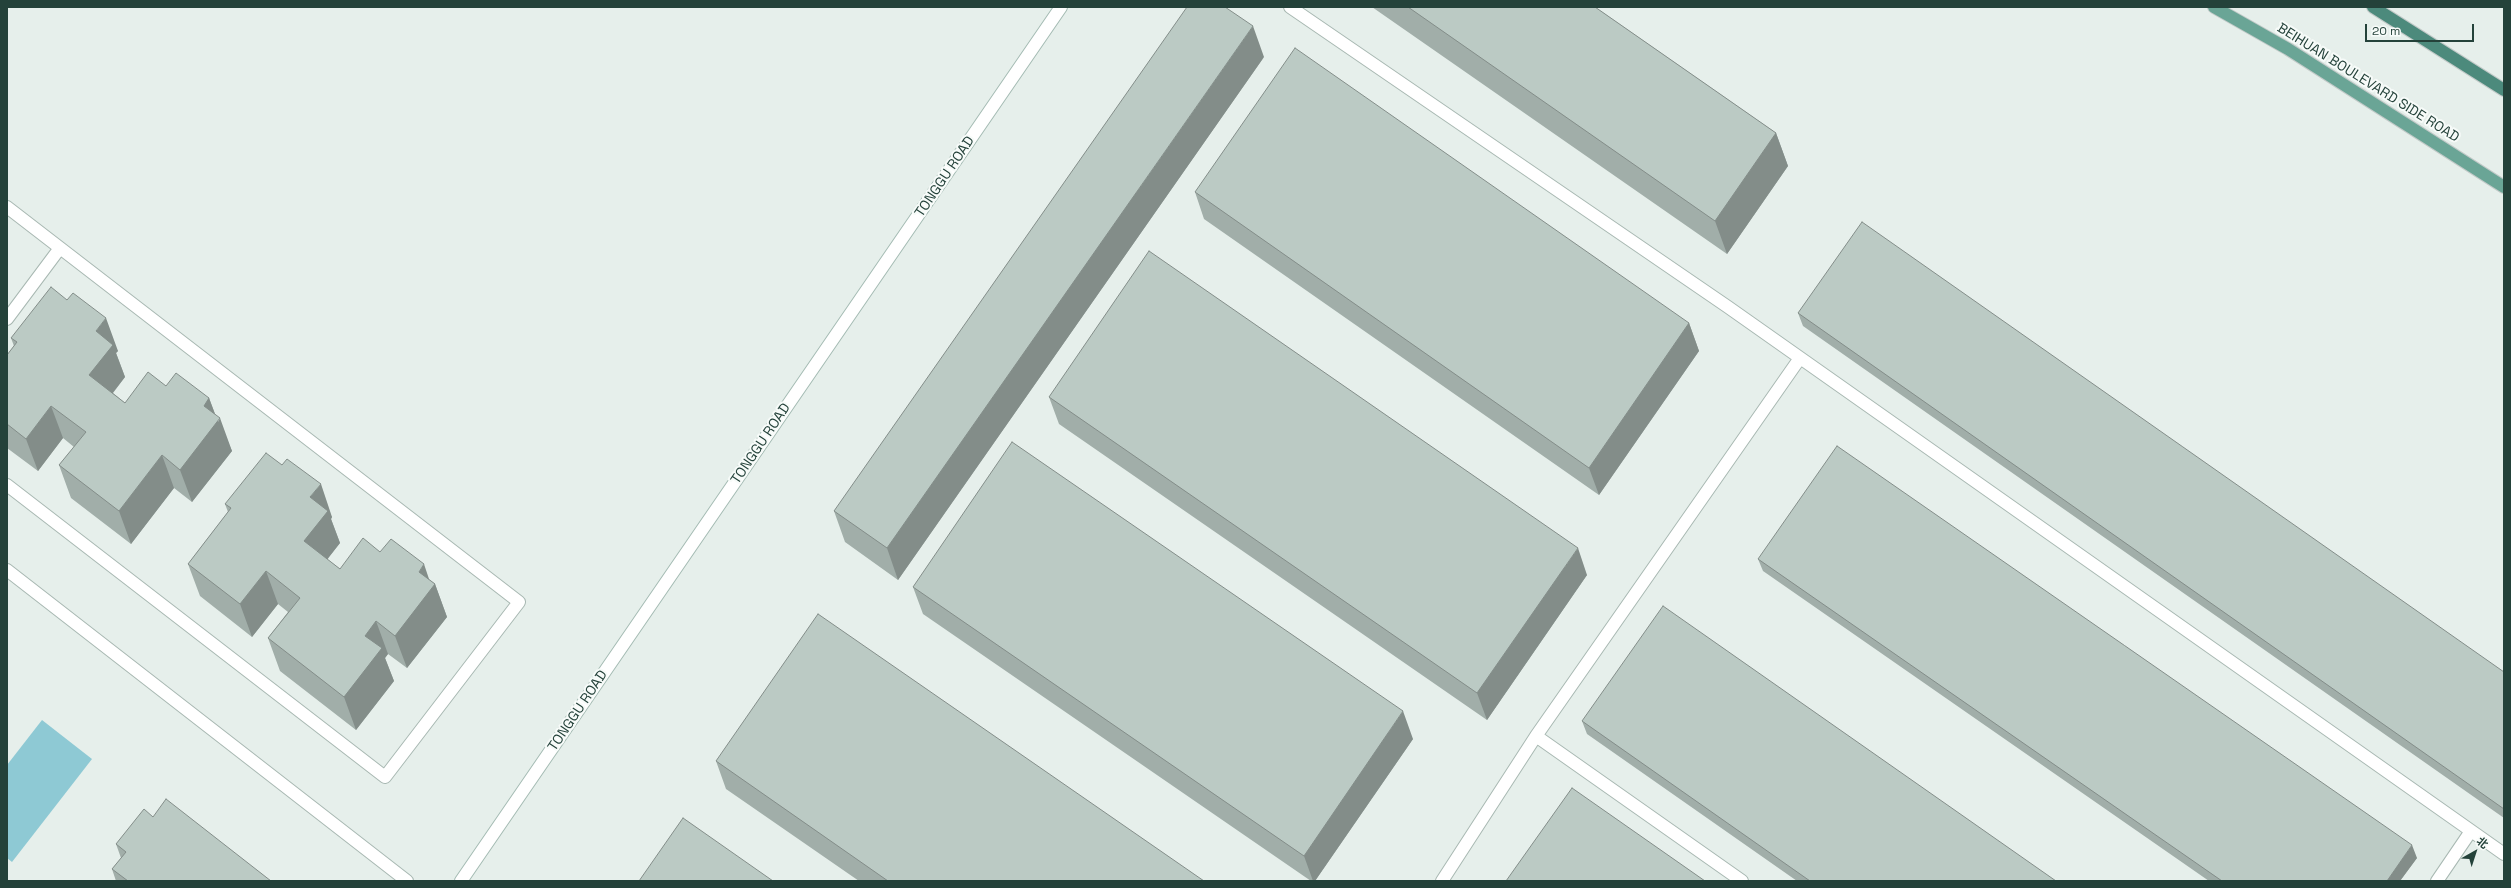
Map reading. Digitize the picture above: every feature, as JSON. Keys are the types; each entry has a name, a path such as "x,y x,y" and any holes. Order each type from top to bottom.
{"highway":[{"path":"2373,7 2504,90"}],"main road":[{"name":"TONGGU ROAD","path":"461,881 1061,7"},
{"path":"1290,7 1800,358 2504,854"},
{"name":"BEIHUAN BOULEVARD SIDE ROAD","path":"2214,7 2288,49 2504,187"},
{"path":"7,207 519,602 385,776 7,485"},
{"path":"7,319 60,248"},
{"path":"1442,881 1536,736 1800,358"},
{"path":"7,570 407,881"},
{"path":"1536,736 1742,881"},
{"path":"2437,881 2471,831"}],"water":[{"path":"42,720 92,759 12,862 7,858 7,765"}],"building":[{"path":"1187,7 1225,7 1253,26 887,548 834,511"},
{"path":"1408,7 1595,7 1776,133 1715,221"},
{"path":"1295,48 1689,323 1589,468 1195,192"},
{"path":"1862,222 2504,672 2504,809 1798,313"},
{"path":"1149,251 1578,548 1477,693 1049,397"},
{"path":"51,287 67,300 73,293 106,318 96,331 113,345 89,375 125,403 148,372 166,386 176,373 209,398 204,406 220,418 180,470 162,455 119,511 59,465 86,432 51,406 26,439 7,424 7,355 17,342 11,338"},
{"path":"1012,442 1403,711 1304,856 913,587"},
{"path":"1837,446 2412,845 2387,881 2222,881 1758,559"},
{"path":"266,453 282,465 287,459 321,484 310,497 328,511 304,541 340,569 363,538 380,552 391,539 424,564 419,572 435,584 395,636 376,621 365,636 382,648 344,697 268,638 300,598 266,571 240,604 188,564 231,508 225,504"},
{"path":"1663,606 2056,881 1810,881 1582,721"},
{"path":"818,614 1204,881 888,881 716,761"},
{"path":"1572,788 1705,881 1506,881"},
{"path":"166,799 271,881 128,881 112,869 126,852 116,844 144,809 153,817"},
{"path":"683,818 773,881 639,881"}]}
